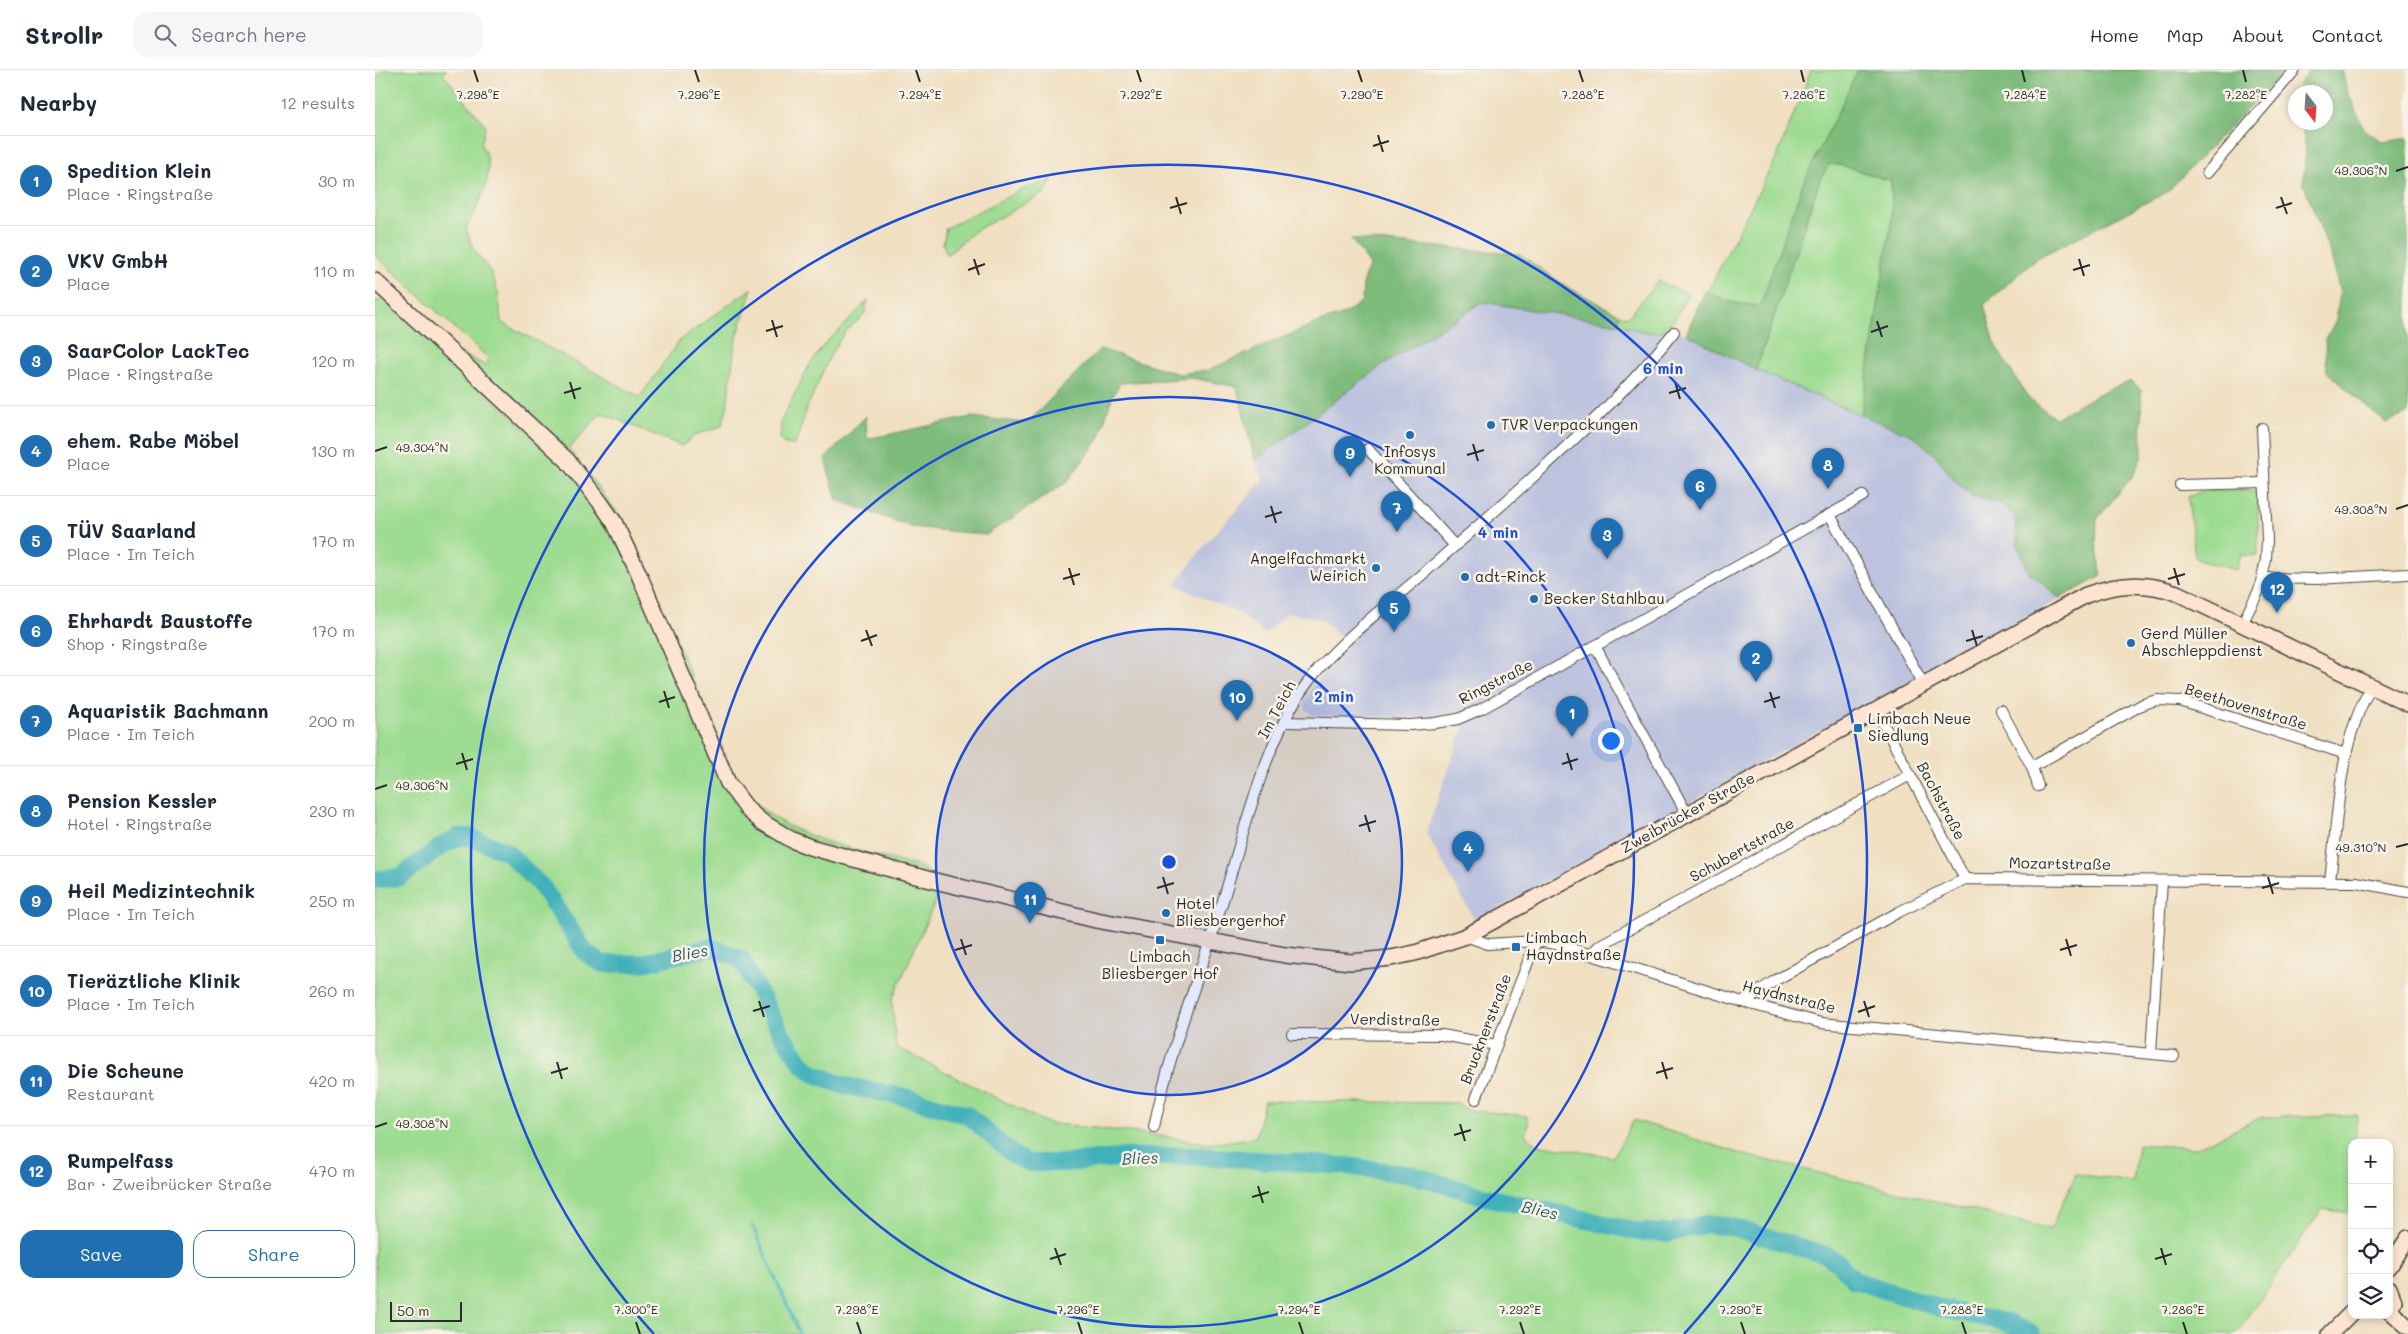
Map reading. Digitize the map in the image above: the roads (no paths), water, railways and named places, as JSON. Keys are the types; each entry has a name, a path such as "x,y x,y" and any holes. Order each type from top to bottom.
{"street":[{"path":"2207,173 2295,70"},
{"name":"Zweibrücker Straße","path":"375,281 567,460 600,502 614,522 637,570 729,783 748,810 762,822 793,840 927,879 1058,912 1285,955 1351,962 1391,958 1415,953 1466,936 2086,595 2113,586 2133,584 2163,588 2408,704"},
{"name":"Im Teich","path":"1154,1127 1175,1041 1210,942 1260,783 1273,747 1285,722 1310,679 1329,658 1590,422 1626,386 1674,332"},
{"path":"2242,624 2255,598 2262,578 2267,539 2262,428"},
{"path":"1368,449 1455,546"},
{"path":"2180,485 2263,483"},
{"name":"Ringstraße","path":"1285,722 1410,725 1435,724 1458,719 1481,709 1863,496"},
{"path":"1831,515 1923,684"},
{"path":"2262,578 2351,578 2408,574"},
{"path":"1595,646 1687,814"},
{"path":"2330,881 2346,754 2363,702 2371,687"},
{"name":"Beethovenstraße","path":"2032,766 2127,712 2157,700 2180,701 2346,754"},
{"name":"Bachstraße","path":"1876,710 1965,879"},
{"path":"2001,710 2032,766 2038,786"},
{"name":"Schubertstraße","path":"1591,954 1600,945 1910,775"},
{"name":"Mozartstraße","path":"1743,1002 1776,980 1888,918 1965,879 2330,881 2385,886 2408,892"},
{"path":"2151,1053 2162,881"},
{"name":"Haydnstraße","path":"1466,936 1488,944 1535,941 1591,954 1797,1018 1858,1028 2174,1056"},
{"name":"Brucknerstraße","path":"1476,1099 1535,941"},
{"name":"Verdistraße","path":"1292,1034 1442,1035 1496,1045"},
{"path":"2393,1261 2408,1238"},
{"path":"2393,1314 2408,1327"},
{"path":"2330,1334 2348,1316"}],"waterway":[{"name":"Blies","path":"375,880 400,877 442,846 458,837 470,837 507,852 542,887 586,953 603,964 643,963 711,947 741,959 780,1031 800,1061 811,1072 842,1085 905,1097 967,1115 1016,1157 1030,1163 1065,1163 1126,1157 1198,1156 1346,1166 1413,1175 1486,1197 1639,1232 1669,1233 1706,1224 1732,1227 1825,1255 1838,1262 1854,1280 1943,1309 2009,1323 2032,1334"},
{"path":"752,1225 800,1334"}],"place":[{"name":"TVR Verpackungen","path":"1491,425"},
{"name":"Infosys Kommunal","path":"1410,435"},
{"name":"Heil Medizintechnik","path":"1350,477"},
{"name":"Pension Kessler","path":"1828,489"},
{"name":"Ehrhardt Baustoffe","path":"1700,510"},
{"name":"Aquaristik Bachmann","path":"1397,532"},
{"name":"SaarColor LackTec","path":"1607,559"},
{"name":"Angelfachmarkt Weirich","path":"1376,568"},
{"name":"adt-Rinck","path":"1465,577"},
{"name":"Becker Stahlbau","path":"1534,599"},
{"name":"Rumpelfass","path":"2277,613"},
{"name":"TÜV Saarland","path":"1394,632"},
{"name":"Gerd Müller Abschleppdienst","path":"2131,643"},
{"name":"VKV GmbH","path":"1756,682"},
{"name":"Tieräztliche Klinik","path":"1237,721"},
{"name":"Limbach Neue Siedlung","path":"1858,728"},
{"name":"Spedition Klein","path":"1572,737"},
{"name":"ehem. Rabe Möbel","path":"1468,872"},
{"name":"Hotel Bliesbergerhof","path":"1166,913"},
{"name":"Die Scheune","path":"1030,923"},
{"name":"Limbach Bliesberger Hof","path":"1160,940"},
{"name":"Limbach Haydnstraße","path":"1516,947"}]}
